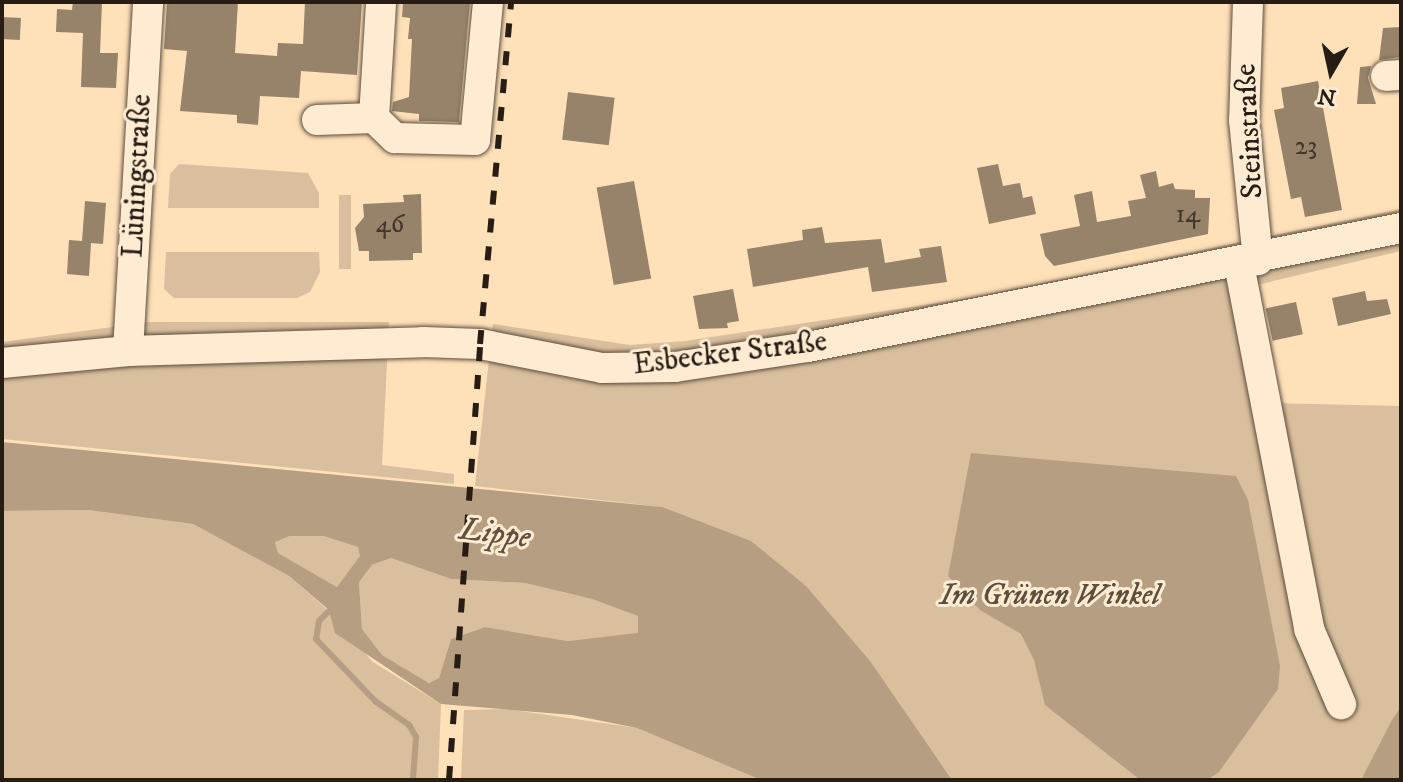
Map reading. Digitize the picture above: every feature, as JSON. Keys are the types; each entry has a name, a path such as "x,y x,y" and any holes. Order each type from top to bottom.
{"street":[{"name":"Lüningstraße","path":"128,351 148,2"},
{"path":"374,118 381,2"},
{"path":"317,120 374,118 395,138 475,140 488,2"},
{"name":"Steinstraße","path":"1248,2 1244,120 1249,262 1309,629 1341,704"},
{"name":"Esbecker Straße","path":"2,363 128,351 451,343 602,368 675,367 808,347 1249,262 1401,228"}],"green space":[{"path":"179,164 308,173 319,193 319,208 168,208 170,174"},
{"path":"339,195 351,195 351,269 339,269"},
{"name":"Im Grünen Winkel","path":"1401,209 1401,251 1244,288 1266,403 1401,406 1401,707 1361,780 952,780 936,758 662,507 475,486 493,324 630,345 685,341 970,298"},
{"path":"166,252 319,252 320,272 310,292 297,298 174,298 164,289"},
{"path":"149,322 389,322 382,465 454,474 454,484 2,439 2,342"},
{"path":"88,510 193,524 289,576 329,611 373,662 441,704 438,780 2,780 2,511"},
{"path":"290,536 323,536 358,547 361,556 337,587 278,553 275,542"},
{"path":"391,558 451,579 525,583 592,599 639,616 638,634 568,641 485,627 451,639 439,678 429,683 382,655 362,629 359,582 372,565"},
{"path":"507,709 637,728 761,780 461,780 464,710"}],"water":[{"name":"Lippe","path":"2,442 662,507 751,541 806,586 870,661 952,780 761,780 637,728 572,715 441,704 335,633 329,610 289,576 193,524 88,510 2,511","holes":["290,536 323,536 358,547 360,556 337,587 278,553 275,542","391,558 451,579 525,583 592,599 638,616 638,633 568,641 485,627 451,639 439,678 429,683 382,655 362,629 359,582 372,565"]},
{"path":"971,453 1236,476 1248,500 1280,666 1278,689 1219,772 1207,780 1139,779 1045,705 1034,660 1021,634 980,610 948,576"},
{"path":"1401,707 1401,780 1361,780 1392,720"}],"building":[{"path":"73,2 102,2 100,53 118,53 116,88 81,87 83,33 56,32 57,9 72,10"},
{"path":"167,2 238,2 235,53 277,56 278,43 303,44 305,2 362,2 357,75 301,71 299,98 260,96 258,125 237,123 237,115 180,111 187,51 164,49"},
{"path":"403,2 470,2 459,122 419,121 419,114 392,111 393,102 409,97 412,39 408,39 410,18 402,17"},
{"path":"2,17 21,18 20,40 2,39"},
{"path":"1401,27 1401,57 1379,60 1383,28"},
{"path":"1371,66 1368,78 1376,104 1357,104 1360,67"},
{"path":"1318,81 1342,210 1305,217 1301,197 1291,199 1274,110 1284,108 1281,88"},
{"path":"568,92 615,98 609,145 562,140"},
{"path":"998,164 1003,186 1020,183 1023,198 1032,196 1036,214 989,224 977,168"},
{"path":"1156,171 1159,187 1173,183 1175,189 1195,190 1195,198 1210,198 1208,234 1054,266 1045,256 1040,234 1080,226 1074,195 1092,191 1097,222 1131,216 1128,201 1146,198 1140,175"},
{"path":"634,181 651,278 614,285 597,188"},
{"path":"421,194 422,253 413,253 413,260 369,261 369,251 359,251 355,228 364,217 363,204 404,202 403,195"},
{"path":"85,201 106,203 103,244 91,243 89,276 67,274 69,240 82,241"},
{"path":"822,227 825,243 881,239 885,263 921,257 919,249 941,246 947,282 872,292 868,267 753,287 747,249 803,240 802,230"},
{"path":"733,289 739,321 727,323 728,328 699,329 693,296"},
{"path":"1365,291 1367,301 1387,299 1391,314 1338,326 1332,298"},
{"path":"1296,302 1303,334 1273,341 1266,308"}],"waterway":[{"path":"329,611 319,621 316,639 375,701 409,725 416,737 413,780"}],"railway":[{"path":"449,780 480,344 511,2"}]}
